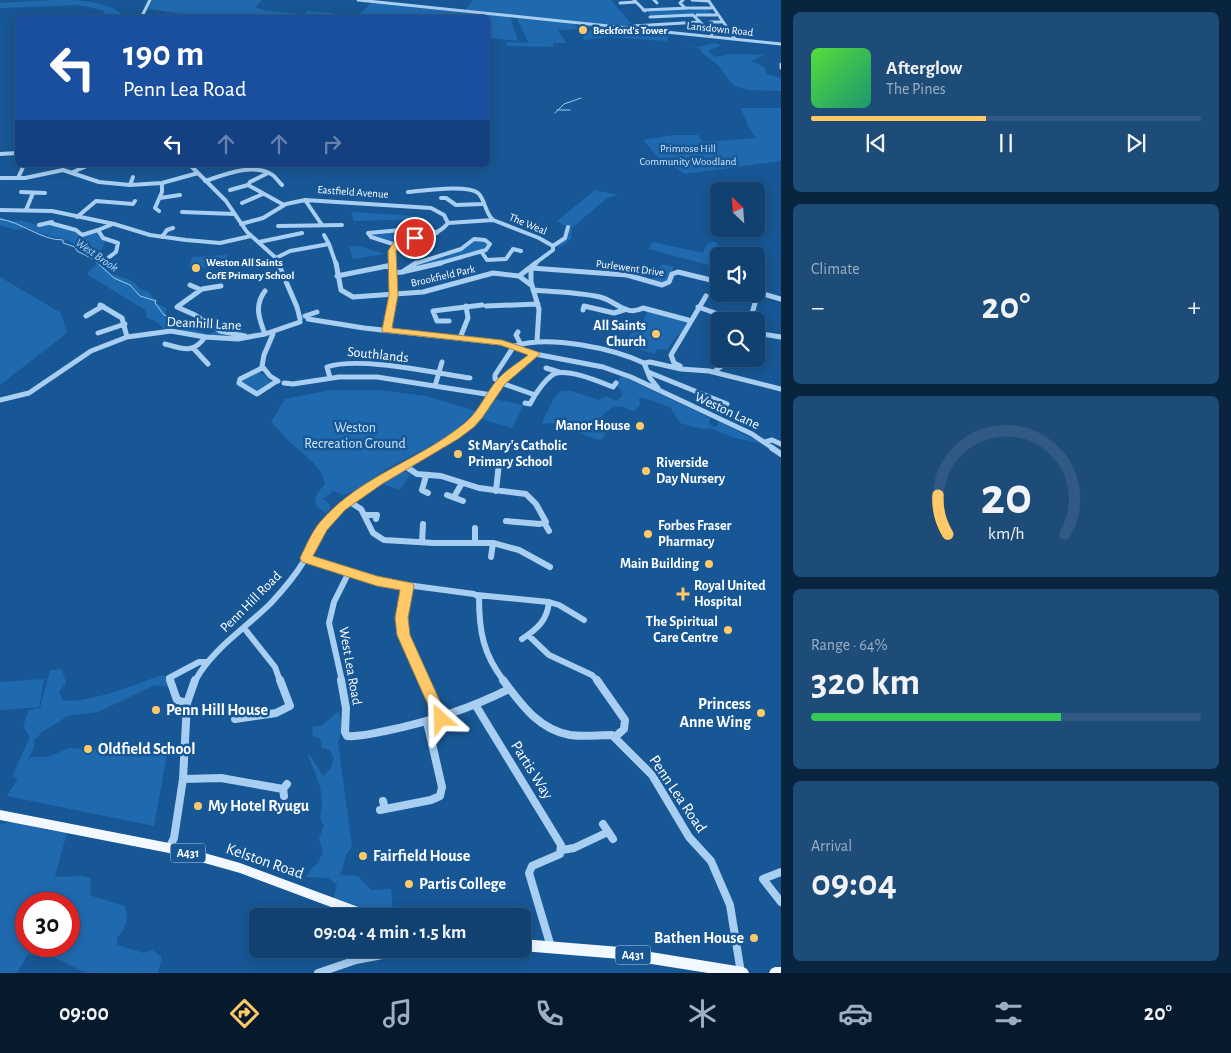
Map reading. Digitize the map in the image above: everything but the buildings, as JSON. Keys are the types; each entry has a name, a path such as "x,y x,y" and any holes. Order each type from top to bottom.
{"main road":[{"name":"Kelston Road","path":"0,815 169,848 250,871 348,908"},
{"name":"A431","path":"531,946 620,953 742,973"},
{"path":"775,973 781,972"}],"street":[{"path":"142,15 150,0"},
{"name":"Lansdown Road","path":"358,0 781,44"},
{"path":"692,0 708,0 716,15 735,39"},
{"path":"620,3 635,1 660,30 723,35"},
{"path":"682,1 680,3 685,8"},
{"path":"657,2 665,9"},
{"path":"643,10 712,8"},
{"path":"698,14 716,15"},
{"path":"650,17 692,15 712,34"},
{"path":"636,26 700,22"},
{"path":"710,22 722,22"},
{"path":"681,27 685,31"},
{"path":"0,154 15,153"},
{"path":"18,178 23,167"},
{"path":"73,172 84,167"},
{"path":"192,167 226,201 240,224 251,236 276,258 304,319"},
{"path":"251,167 252,171"},
{"path":"0,178 18,178 57,170 73,172 99,182 130,185 162,183 198,173"},
{"path":"206,181 226,174 260,170 273,176 283,185"},
{"path":"230,190 248,185 250,182 268,173"},
{"path":"130,185 133,177"},
{"path":"159,211 155,208 160,198 162,183"},
{"path":"248,185 284,205"},
{"path":"408,192 472,191 478,193 482,204 493,220"},
{"path":"21,192 45,193"},
{"path":"26,210 33,193"},
{"path":"242,204 263,194"},
{"path":"160,198 180,195"},
{"path":"441,198 446,198 456,205 482,204"},
{"path":"77,217 96,200 133,204 135,201"},
{"path":"305,200 322,225"},
{"name":"Eastfield Avenue","path":"240,224 263,218 284,205 305,200 425,207 442,213 448,223"},
{"path":"0,210 49,210 162,237 213,243 251,236"},
{"path":"182,212 235,214"},
{"name":"The Weal","path":"448,223 493,220 539,238 553,246 553,250 540,258 531,268 519,276"},
{"path":"39,225 52,222 82,234 114,224"},
{"path":"386,330 394,295 392,251 396,245 406,240 443,230 448,223"},
{"path":"278,226 342,225"},
{"path":"553,246 566,238 568,227"},
{"path":"162,237 167,230 173,228"},
{"path":"396,245 371,237 368,233 423,228 437,232"},
{"path":"98,230 103,238 118,244 115,255 108,258"},
{"path":"258,242 302,233"},
{"name":"Brookfield Park","path":"324,235 334,255 341,290 348,296 394,295 434,290 493,273 519,276 532,288"},
{"path":"392,273 402,272 433,267 488,249 490,242 484,239 474,239 461,249 418,262 402,272"},
{"path":"276,258 290,251 329,244"},
{"path":"481,251 487,260 493,261 506,258 513,249 521,251"},
{"path":"337,276 352,274 376,266 392,265"},
{"path":"550,266 587,269"},
{"path":"531,268 532,288 538,304 539,324 536,341"},
{"name":"Purlewent Drive","path":"531,268 565,268 627,275 662,284 669,282 672,274 678,272 710,280"},
{"path":"218,285 199,289 175,306 195,315 220,331 244,335 246,338"},
{"path":"190,286 199,289"},
{"path":"532,288 599,297 609,300 624,310 634,312 645,308 688,320"},
{"path":"265,291 258,310 265,334"},
{"path":"765,294 781,299"},
{"path":"696,370 676,365 671,355 706,296"},
{"path":"449,321 436,321 433,311 466,306 538,304"},
{"path":"89,316 101,306 122,318 127,337"},
{"path":"460,338 468,318 466,306"},
{"path":"583,310 584,306 617,313 624,310"},
{"path":"698,307 712,312"},
{"path":"304,319 317,312"},
{"path":"304,319 517,345 536,341 596,348 637,359 644,363 650,362 681,369 714,372 781,389"},
{"name":"Deanhill Lane","path":"0,400 29,393 91,351 127,337 171,331 205,337 246,338 272,332 304,319"},
{"path":"98,333 125,324"},
{"path":"272,332 273,334 262,360 262,368 268,376 281,382"},
{"path":"517,345 516,335 518,332"},
{"path":"765,334 781,337"},
{"path":"168,346 194,349 201,345 205,337"},
{"name":"Weston Lane","path":"517,345 535,354 603,367 639,381 765,442 770,440 781,444"},
{"name":"Penn Hill Road","path":"169,848 174,838 183,779 187,703 195,680 207,662 281,592 306,558 323,526 348,502 454,436 479,415 501,382 495,379 495,375 517,345"},
{"path":"194,349 208,362"},
{"path":"535,354 501,382 535,395"},
{"path":"436,386 442,362"},
{"name":"Southlands","path":"330,378 327,367 335,363 378,365 470,378"},
{"path":"644,363 648,374 664,393"},
{"path":"714,372 720,367"},
{"name":"Southlands","path":"262,368 242,378 239,383 257,394 281,382 294,384 330,378 377,377 492,395"},
{"path":"546,368 613,387 616,383"},
{"path":"525,403 530,404 552,375 559,372"},
{"path":"639,381 645,380 648,374"},
{"path":"648,374 727,404"},
{"path":"710,405 714,399"},
{"path":"765,442 781,454"},
{"path":"496,491 499,463"},
{"path":"405,466 414,473 426,476 441,476 462,483 496,491 519,493 530,497 541,511 549,531"},
{"path":"426,476 422,490 428,493"},
{"path":"454,497 462,483"},
{"path":"447,495 463,500"},
{"path":"348,502 360,508 373,533 384,540 494,543 519,550 550,566"},
{"path":"365,515 377,515 376,519"},
{"path":"506,520 545,524"},
{"path":"422,542 423,524"},
{"path":"475,528 475,542"},
{"path":"491,557 494,543"},
{"path":"306,558 377,581 477,595 549,602 561,605 584,620"},
{"name":"West Lea Road","path":"349,572 334,602 329,623 346,708 345,732 350,737 427,722"},
{"path":"407,586 402,618 403,635 441,719"},
{"path":"477,595 481,600 479,625 486,650 495,670 530,715 553,730 571,735 606,735 615,737 624,728 625,720 597,680 592,675 550,655 525,637 545,622 549,602"},
{"path":"235,719 276,713 290,706 275,667 244,628"},
{"path":"187,703 182,703 178,700 169,678 199,662 207,662"},
{"path":"382,807 431,800 440,796 441,793 427,722 476,706 509,689"},
{"name":"Partis Way","path":"476,706 558,838 562,850"},
{"name":"Penn Lea Road","path":"615,737 652,774 688,837 713,866 730,905 742,973"},
{"path":"183,779 221,778 285,789"},
{"path":"551,947 529,873 532,866 560,854 562,850 610,836 603,824"},
{"path":"781,872 764,879 781,902"},
{"path":"318,973 367,958"}],"green space":[{"path":"54,0 83,1 110,7 123,15 105,15 103,10 79,5 0,8 0,3"},
{"path":"153,0 262,0 255,7 264,10 304,15 188,15 148,9"},
{"path":"473,0 611,0 633,26 655,25 659,30 599,26 585,28 582,22 574,24 579,29 558,30 566,43 553,43 554,47 507,46 506,42 549,43 528,42 517,18 550,22 465,10"},
{"path":"371,3 510,17 518,41 490,38 490,15 359,15"},
{"path":"709,9 712,14 651,16 646,10"},
{"path":"307,11 332,13 331,15 304,15"},
{"path":"606,27 669,33 667,41 607,37 584,40 582,32"},
{"path":"714,43 722,45 708,51 714,57 733,54 764,55 751,61 764,67 767,74 781,78 781,91 749,90 735,86 719,66 701,52 701,49 685,44 699,47"},
{"name":"Primrose Hill Community Woodland","path":"741,108 781,108 781,161 685,174 659,158 643,140 673,135 698,135 703,142 756,138 748,126"},
{"path":"595,190 618,195 607,198 572,228 571,239 563,246 558,247 569,234 567,227 557,221"},
{"path":"351,212 419,216 420,219 354,221"},
{"path":"0,217 7,221 24,221 36,225 49,224 74,231 82,236 97,232 105,241 100,254 108,256 104,262 109,267 110,273 130,280 142,290 149,292 153,298 158,300 156,303 166,308 166,315 176,321 187,319 190,329 210,334 216,331 232,336 229,338 185,332 177,328 165,330 157,322 147,318 145,310 88,275 88,272 99,262 68,240 37,233 27,227 17,230 11,229 0,225"},
{"path":"426,229 431,233 400,238 392,242 370,235"},
{"path":"472,240 488,242 489,247 426,268 411,266 449,256 448,254 462,249"},
{"path":"712,241 717,243 718,247 710,247 710,265 649,249 653,242 703,253 706,245"},
{"path":"360,246 385,254 353,259 349,247"},
{"path":"227,255 226,267 189,268 192,257"},
{"path":"662,264 674,267 666,281 662,283 652,280"},
{"path":"0,277 61,313 67,333 0,385"},
{"path":"648,310 688,320 680,335 678,334 667,350 656,349 655,354 619,344 629,340 628,337 642,323"},
{"path":"260,372 272,382 264,389 258,391 242,384 241,381"},
{"path":"621,376 710,418 709,424 715,427 718,425 718,421 759,442 735,438 710,428 702,429 680,423 670,407 644,398 639,398 640,405 635,411 620,406 612,408 605,413 597,422 605,430 604,437 600,440 565,426 551,423 544,424 542,422 554,398 561,391 571,391 599,400 606,396 617,401 623,394 616,384"},
{"name":"Weston Recreation Ground","path":"331,390 380,390 426,396 476,411 456,430 385,470 359,488 342,495 334,491 323,499 330,504 330,509 326,513 316,506 315,502 316,496 325,483 319,469 289,442 271,422 285,399"},
{"path":"494,399 524,405 512,428 482,419"},
{"path":"402,472 410,474 400,490 382,484"},
{"path":"62,669 66,683 59,692 63,701 100,696 159,676 165,675 169,678 170,687 155,685 98,712 68,716 42,732 34,740 34,748 26,762 31,757 48,757 69,748 167,754 154,826 7,796 18,778 12,777 30,737 23,726 29,710 40,708 50,670"},
{"path":"44,679 39,707 0,710 0,682"},
{"path":"338,712 341,719 341,727 338,742 352,847 346,855 340,875 358,876 371,890 391,889 392,908 358,908 333,900 337,885 328,878 306,877 318,863 323,852 319,838 324,826 320,818 322,801 320,786 308,756 310,755 323,776 331,768 334,758 330,750 322,748 320,739 312,736 313,726 321,726"},
{"path":"11,822 21,822 46,830 67,833 55,876 91,878 90,893 92,896 125,906 126,923 123,931 117,938 117,945 144,953 152,950 162,957 158,973 86,973 53,957 80,957 80,892 15,892 15,957 26,957 17,973 0,973 0,824"}],"waterway":[{"path":"558,110 564,104 581,98"},
{"path":"555,113 558,110"},
{"path":"558,110 570,110"},
{"name":"West Brook","path":"0,219 47,237 63,240 63,243 75,247 77,251 93,259 114,278 130,285 140,296 156,301 155,303 164,315 172,318 184,327 194,329 208,326"}],"place":[{"name":"Beckford's Tower","path":"583,30"},
{"name":"Weston All Saints CofE Primary School","path":"196,268"},
{"name":"All Saints Church","path":"656,334"},
{"name":"Manor House","path":"640,426"},
{"name":"St Mary's Catholic Primary School","path":"458,454"},
{"name":"Riverside Day Nursery","path":"646,471"},
{"name":"Forbes Fraser Pharmacy","path":"648,534"},
{"name":"Main Building","path":"709,564"},
{"name":"Royal United Hospital","path":"683,594"},
{"name":"The Spiritual Care Centre","path":"728,630"},
{"name":"Penn Hill House","path":"156,710"},
{"name":"Princess Anne Wing","path":"761,713"},
{"name":"Oldfield School","path":"88,749"},
{"name":"My Hotel Ryugu","path":"198,806"},
{"name":"Fairfield House","path":"363,856"},
{"name":"Partis College","path":"409,884"},
{"name":"Bathen House","path":"754,938"}],"route":[{"path":"415,238 396,245 392,251 394,295 386,330 502,343 516,346 535,354 501,382 479,415 470,424 454,436 378,481 341,507 323,526 306,558 377,581 407,586 402,618 403,635 441,719"}]}
